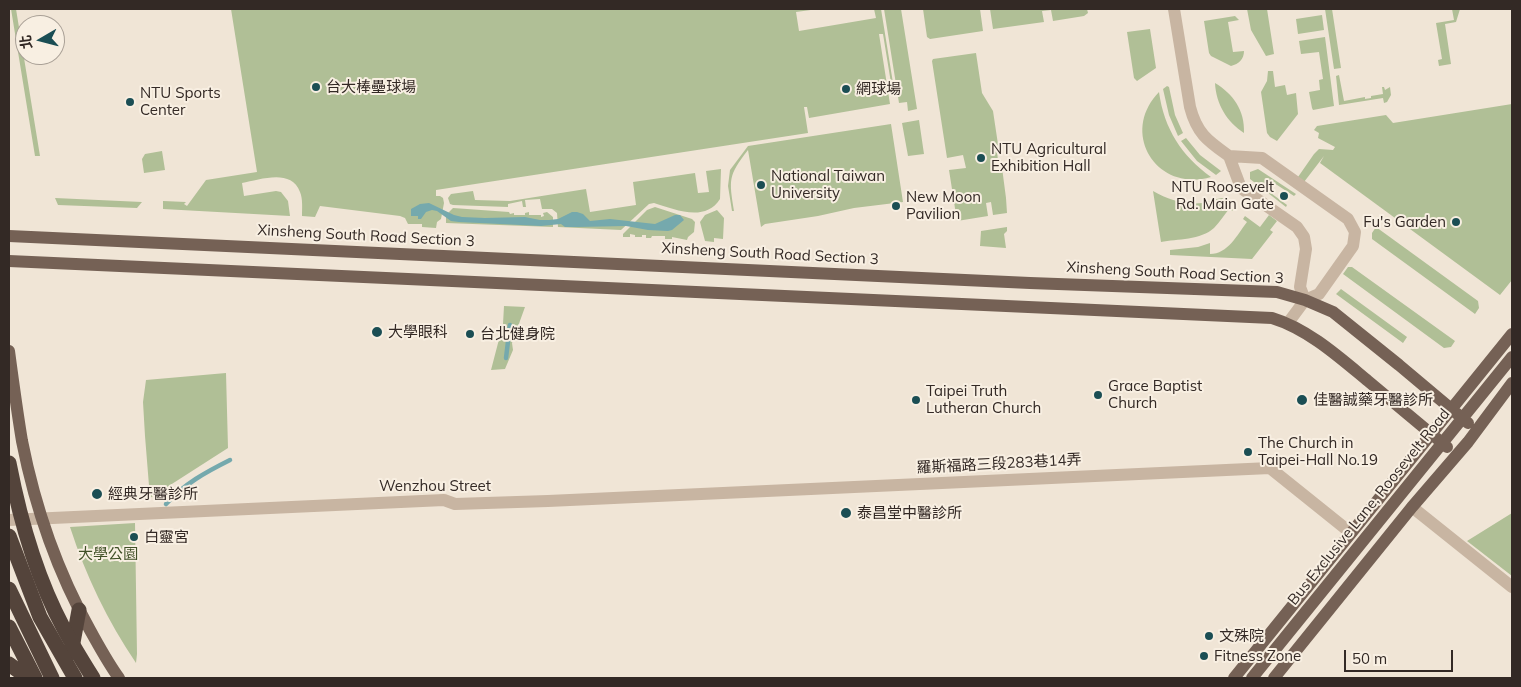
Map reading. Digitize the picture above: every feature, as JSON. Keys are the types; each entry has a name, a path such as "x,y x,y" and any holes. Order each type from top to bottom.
{"highway":[{"path":"9,463 24,530 39,572 63,628 93,678"},
{"path":"9,536 40,617 77,678"},
{"path":"9,589 52,678"},
{"path":"77,678 72,648 79,610"},
{"path":"9,627 35,678"},
{"path":"9,664 28,678"}],"main road":[{"name":"Xinsheng South Road Section 3","path":"9,236 1049,284 1277,292 1305,300 1333,312 1465,421"},
{"path":"9,261 1272,318 1288,323 1332,352 1445,445"},
{"path":"1274,678 1412,507 1468,442 1501,380 1512,334"},
{"name":"Bus Exclusive Lane, Roosevelt Road","path":"1501,380 1512,345"},
{"path":"9,351 23,442 52,550 79,610 110,666 119,678"},
{"name":"Bus Exclusive Lane, Roosevelt Road","path":"1234,678 1432,433 1452,410 1501,380 1512,357"},
{"name":"Bus Exclusive Lane, Roosevelt Road","path":"1252,678 1465,421 1512,369"},
{"path":"1445,445 1452,410"},
{"path":"1465,421 1468,442"},
{"path":"1445,445 1468,442"},
{"name":"Bus Exclusive Lane, Roosevelt Road","path":"1263,678 1445,445"}],"street":[{"path":"1174,9 1194,122 1210,142 1229,156 1262,158 1348,220 1355,232 1353,246 1319,294 1305,300 1288,323"},
{"path":"1229,156 1241,188 1298,228 1304,237 1306,249 1300,287 1305,300"},
{"name":"羅斯福路三段283巷14弄","path":"862,487 1270,468 1351,533"},
{"name":"Wenzhou Street","path":"9,520 444,500 455,504 548,502 862,487"},
{"path":"1412,507 1512,587"}],"green space":[{"path":"11,9 16,9 17,15 15,15 15,34"},
{"path":"231,9 818,9 796,12 799,31 876,18 874,9 881,9 893,83 891,83 883,34 879,34 890,104 809,118 807,107 804,107 808,133 436,190 436,196 443,198 444,203 441,219 437,222 436,228 422,227 422,224 408,224 405,218 400,216 320,206 315,217 302,216 302,201 296,185 290,180 274,177 242,183 244,196 276,191 281,192 288,201 290,216 163,209 163,201 186,202 184,204 187,206 206,180 257,172"},
{"path":"884,9 901,9 917,109 908,111 907,102 899,103"},
{"path":"923,9 980,9 983,31 930,39 927,37"},
{"path":"990,9 1087,9 1088,13 1084,16 1053,21 1051,10 1042,11 1044,22 993,29"},
{"path":"1247,9 1267,9 1274,54 1266,56 1251,30"},
{"path":"1325,9 1332,9 1341,68 1334,69"},
{"path":"1452,9 1460,9 1456,22 1445,24 1451,64 1439,66 1438,60 1442,59 1436,23 1454,20"},
{"path":"1322,15 1324,30 1298,34 1296,19"},
{"path":"1235,16 1239,20 1228,22 1233,52 1244,51 1240,61 1231,66 1211,56 1209,53 1204,21"},
{"path":"1150,29 1156,68 1137,81 1134,78 1127,32"},
{"path":"1325,37 1334,106 1313,110 1309,92 1320,90 1319,80 1323,79 1319,52 1301,54 1299,41"},
{"path":"976,53 982,93 993,111 999,151 997,151 998,161 1001,160 1007,213 993,215 991,202 986,203 988,216 957,221 949,170 966,168 963,155 947,158 932,61 933,59"},
{"path":"20,65 25,65 40,156 35,156"},
{"path":"1268,71 1273,71 1275,87 1285,85 1287,95 1296,93 1298,114 1277,141 1267,133 1261,92 1267,81"},
{"path":"1339,75 1344,101 1365,97 1365,99 1371,98 1371,96 1383,94 1382,87 1385,90 1390,87 1391,95 1387,102 1384,103 1383,98 1339,105 1336,76"},
{"path":"1215,83 1227,92 1237,104 1244,125 1244,133 1232,124 1224,112 1220,105"},
{"path":"1167,86 1169,87 1175,115 1183,133 1178,136 1169,115 1163,89"},
{"path":"1159,92 1165,118 1176,140 1191,160 1211,177 1192,180 1174,176 1160,168 1150,156 1144,141 1143,125 1148,108"},
{"name":"Fu's Garden","path":"1512,104 1512,280 1500,295 1320,163 1324,156 1304,182 1298,177 1319,149 1333,150 1335,147 1318,138 1319,133 1314,130 1317,126 1386,115 1393,123"},
{"path":"919,120 924,154 908,156 902,123"},
{"path":"891,124 903,202 854,208 818,216 765,224 761,227 748,150 733,172 731,192 734,211 732,211 728,186 730,170 748,146"},
{"path":"1186,138 1200,155 1221,171 1216,175 1197,161 1181,141"},
{"path":"162,151 165,170 144,173 142,159 145,154"},
{"path":"721,169 720,199 706,211 680,211 654,203 649,204 621,230 558,227 557,213 552,209 542,209 540,199 525,200 526,207 523,207 522,201 508,204 508,207 453,205 450,204 448,198 451,194 473,191 475,200 510,201 586,189 590,212 636,205 633,182 695,173 698,193 709,192 706,171"},
{"path":"1258,169 1296,194 1294,196 1274,183 1268,183 1266,188 1268,191 1287,205 1286,207 1250,179 1250,172"},
{"path":"1153,191 1171,199 1189,203 1203,203 1222,198 1230,202 1235,208 1232,211 1229,209 1209,232 1189,238 1161,242"},
{"path":"55,198 142,202 137,208 58,205"},
{"path":"655,207 692,219 695,222 694,232 687,240 672,237 672,239 665,239 665,236 646,238 646,235 642,235 642,237 635,237 635,235 630,234 630,237 623,237 623,234 647,210"},
{"path":"453,208 509,212 510,214 514,213 514,215 525,215 525,213 529,212 529,215 541,215 541,217 544,216 543,213 547,212 553,217 553,227 446,223 446,215"},
{"path":"717,210 724,218 723,239 714,238 714,242 705,241 700,222 705,215"},
{"path":"1269,215 1277,221 1270,230 1273,232 1252,259 1170,255 1170,250 1198,247 1210,243 1210,254 1222,251 1236,238 1247,222 1243,219 1245,216 1260,227"},
{"path":"1007,227 1007,231 1004,234 1006,248 980,246 981,231"},
{"path":"1376,227 1478,301 1479,308 1475,314 1372,239 1372,233"},
{"path":"1348,267 1352,267 1455,341 1451,347 1444,348 1343,274"},
{"path":"1341,289 1407,337 1403,343 1336,294"},
{"path":"504,306 525,307 512,343 513,350 505,369 491,370 503,324"},
{"path":"226,373 228,448 150,498 143,402 146,380"},
{"path":"1512,513 1512,576 1467,541"},
{"name":"大學公園","path":"135,523 136,663 98,597 70,527"}],"water":[{"path":"429,203 462,217 525,217 549,220 558,219 572,212 577,212 583,214 590,221 610,219 655,224 675,215 680,215 684,220 668,231 626,226 565,227 561,224 541,226 459,222 451,221 437,211 432,210 426,212 421,219 418,219 418,216 411,216 411,209 420,204"}],"waterway":[{"path":"506,358 510,325"},
{"path":"166,504 180,490 212,469 230,460"}],"place":[{"name":"台大棒壘球場","path":"316,87"},
{"name":"網球場","path":"846,89"},
{"name":"NTU Sports Center","path":"130,102"},
{"name":"NTU Agricultural Exhibition Hall","path":"981,158"},
{"name":"National Taiwan University","path":"761,185"},
{"name":"NTU Roosevelt Rd. Main Gate","path":"1284,196"},
{"name":"New Moon Pavilion","path":"896,206"},
{"name":"Fu's Garden","path":"1456,222"},
{"name":"大學眼科","path":"377,332"},
{"name":"台北健身院","path":"470,334"},
{"name":"Grace Baptist Church","path":"1098,395"},
{"name":"Taipei Truth Lutheran Church","path":"916,400"},
{"name":"佳醫誠藥牙醫診所","path":"1302,400"},
{"name":"The Church in Taipei-Hall No.19","path":"1248,452"},
{"name":"經典牙醫診所","path":"97,494"},
{"name":"泰昌堂中醫診所","path":"846,513"},
{"name":"白靈宮","path":"134,537"},
{"name":"文殊院","path":"1209,636"},
{"name":"Fitness Zone","path":"1204,656"}]}
